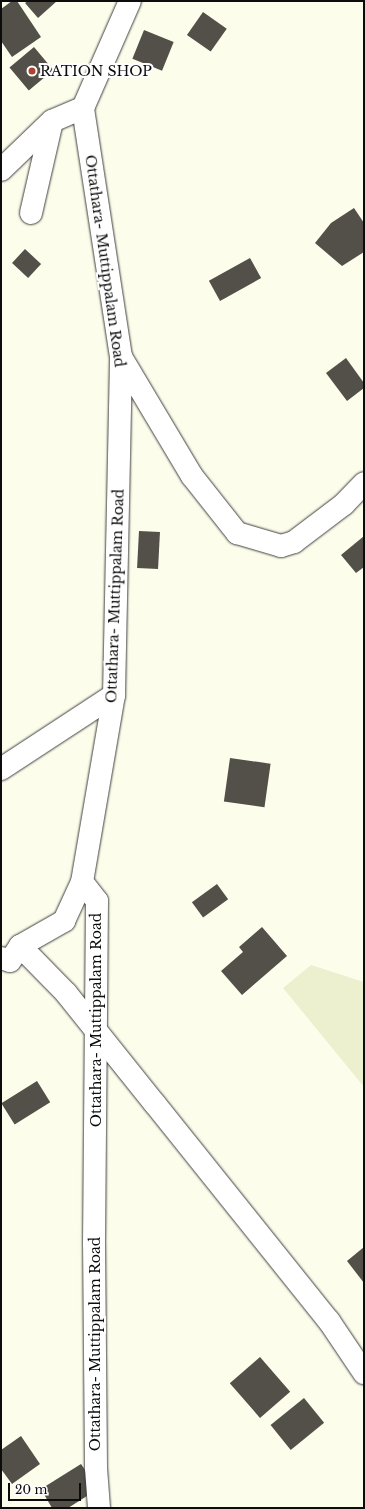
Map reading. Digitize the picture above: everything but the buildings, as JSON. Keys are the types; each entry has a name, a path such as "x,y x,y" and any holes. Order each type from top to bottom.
{"street":[{"path":"1,170 52,121 83,108 130,1"},
{"name":"Ottathara- Muttippalam Road","path":"83,108 121,357 114,695 82,882 96,901 94,1268 96,1468 99,1508"},
{"path":"31,213 52,121"},
{"path":"121,357 192,476 237,533 281,546 294,542 344,504 364,483"},
{"path":"1,769 114,695"},
{"path":"1,958 10,961 20,946 64,921 82,882"},
{"path":"20,946 66,993 96,1030 329,1321 364,1373"}],"green space":[{"path":"311,965 364,982 364,1087 283,988"}],"place":[{"name":"RATION SHOP","path":"32,71"}]}
